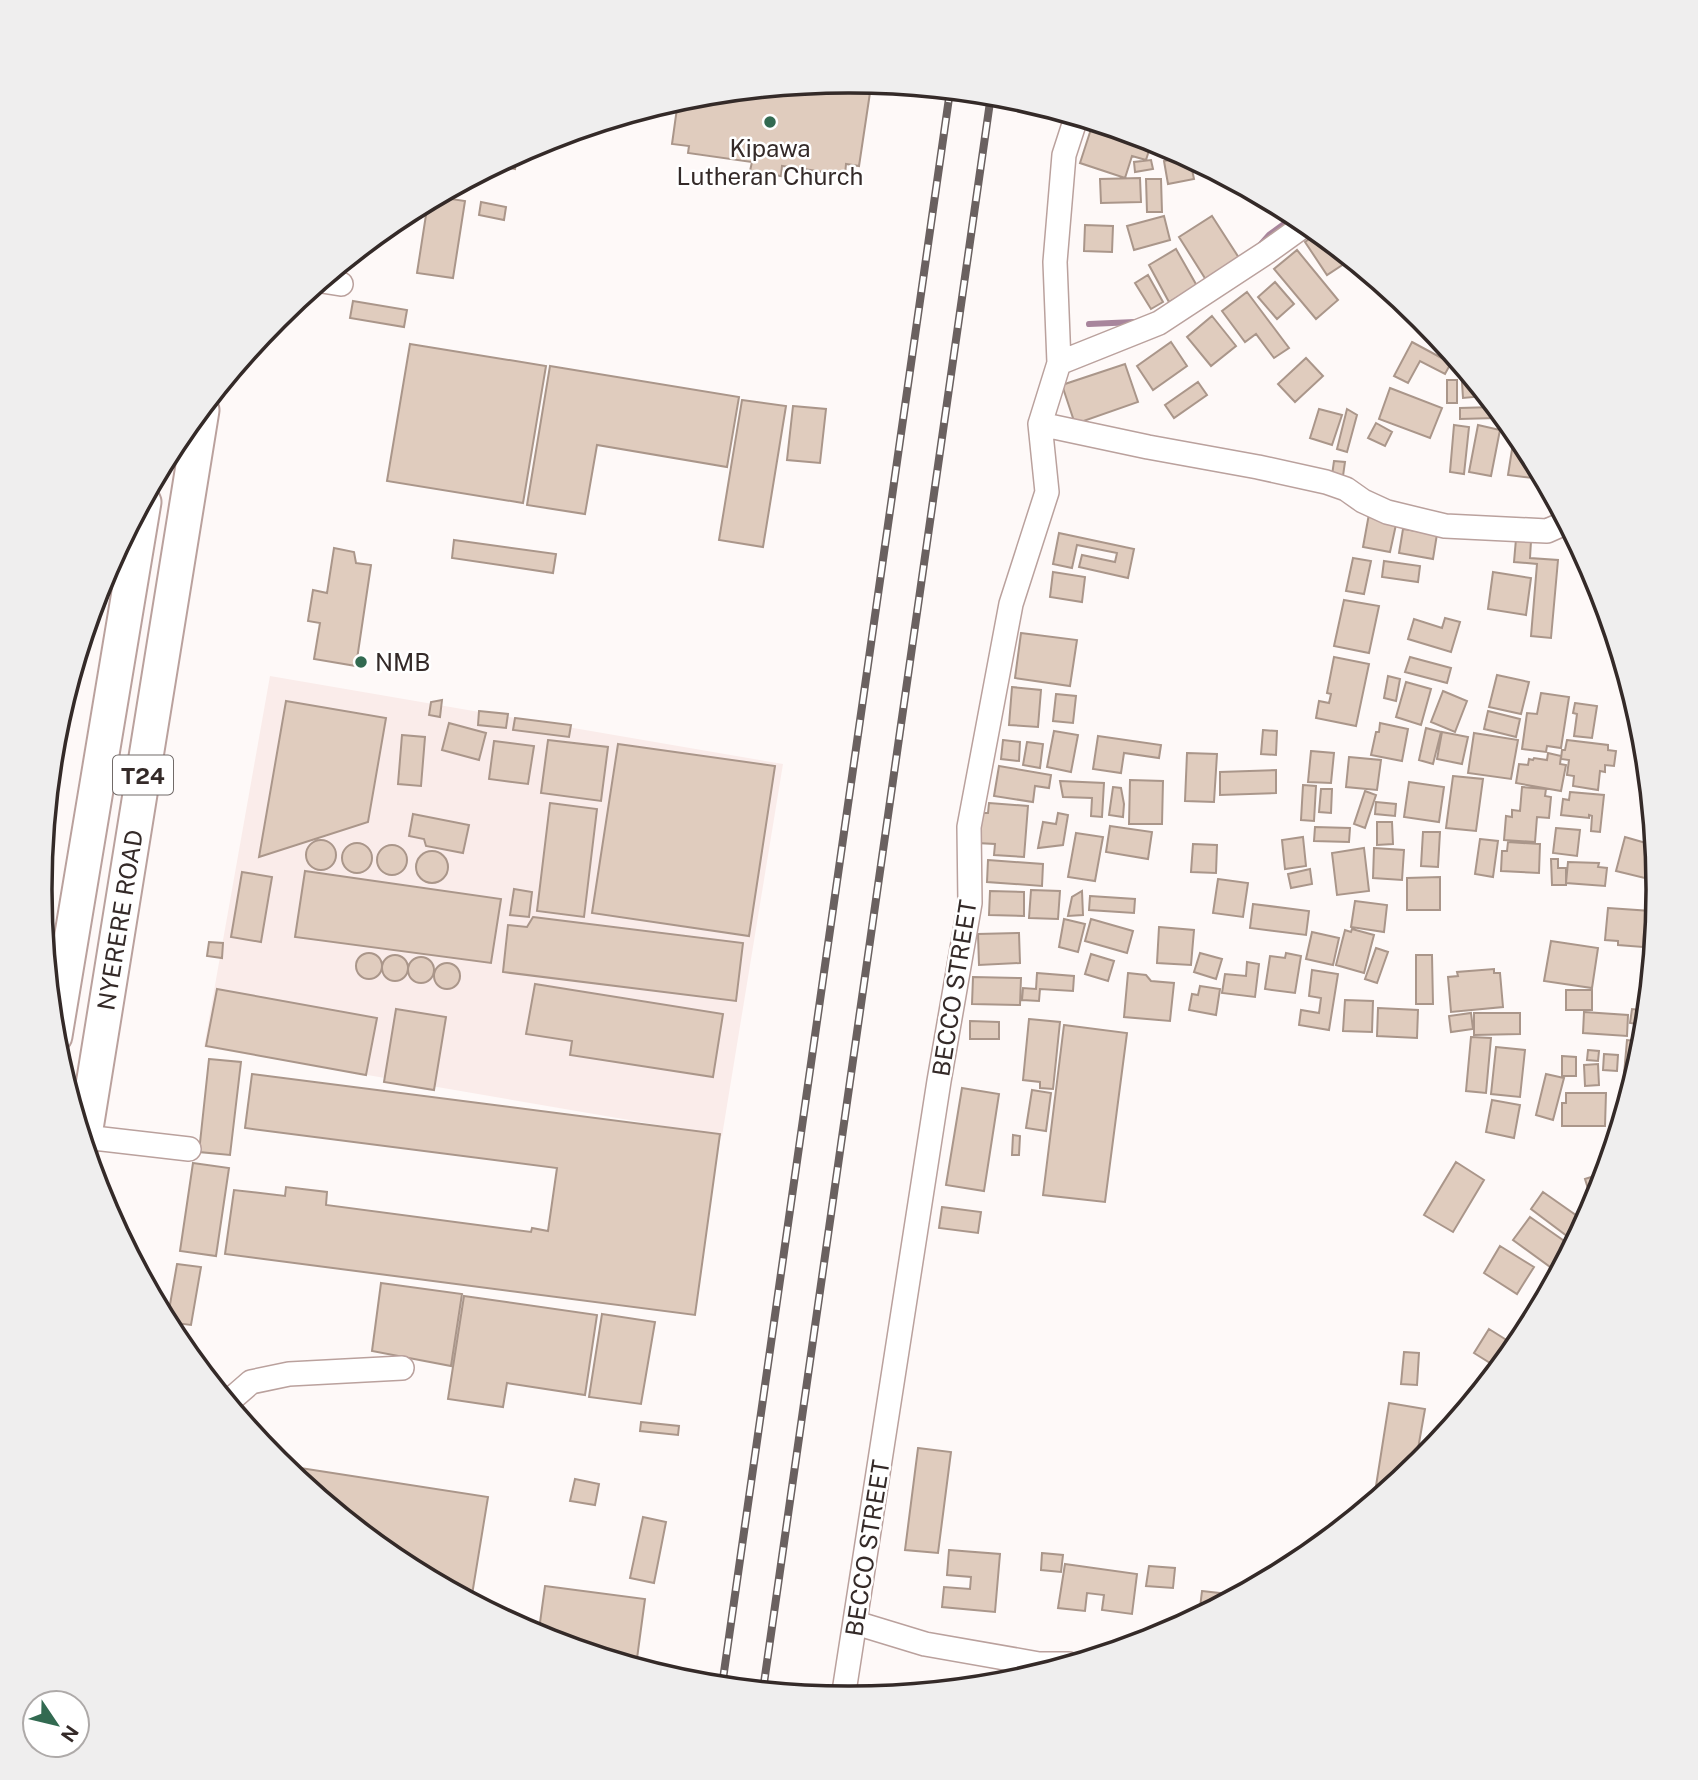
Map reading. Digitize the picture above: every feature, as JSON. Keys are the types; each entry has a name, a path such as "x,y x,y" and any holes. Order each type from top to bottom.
{"highway":[{"name":"NYERERE ROAD","path":"87,1120 199,431"},
{"name":"NYERERE ROAD","path":"61,1003 139,530"}],"street":[{"name":"BECCO STREET","path":"845,1686 939,1081 970,903 968,827 1011,604 1046,492 1040,425 1059,363 1055,262 1064,155 1073,126"},
{"path":"1059,363 1159,323 1296,231"},
{"path":"1040,425 1326,482 1346,489 1363,501 1387,512 1445,526 1547,531 1557,527"},
{"path":"93,1140 189,1149"},
{"path":"235,1396 251,1382 289,1374 402,1368"},
{"path":"856,1623 925,1644 1036,1663"}],"shaded area":[{"path":"270,676 783,764 722,1136 204,1047"}],"building":[{"name":"Kipawa Lutheran Church","path":"870,94 859,166 846,164 845,175 782,166 781,176 750,171 752,162 688,153 689,146 672,144 676,113 745,100 797,95"},
{"path":"1090,132 1149,152 1146,160 1132,156 1125,178 1080,163"},
{"path":"1151,160 1153,169 1135,172 1134,162"},
{"path":"1164,161 1193,172 1194,179 1168,184"},
{"path":"1140,178 1141,202 1101,203 1100,179"},
{"path":"1146,179 1161,179 1162,212 1147,212"},
{"path":"453,199 465,201 453,278 417,273 426,216"},
{"path":"481,202 506,207 504,220 479,215"},
{"path":"1164,216 1170,240 1134,250 1127,226"},
{"path":"1212,216 1241,261 1208,283 1179,237"},
{"path":"1085,225 1113,226 1112,252 1084,251"},
{"path":"1308,240 1342,265 1327,275 1305,242"},
{"path":"1176,249 1197,286 1169,302 1149,265"},
{"path":"1297,250 1338,300 1316,319 1274,269"},
{"path":"1148,275 1163,302 1151,309 1135,283"},
{"path":"1275,282 1294,304 1277,319 1258,297"},
{"path":"1247,292 1289,348 1274,358 1256,334 1245,342 1222,311"},
{"path":"353,301 407,310 404,327 350,318"},
{"path":"1212,316 1236,346 1211,366 1187,337"},
{"path":"1171,342 1187,366 1153,390 1137,366"},
{"path":"1412,342 1441,358 1449,366 1445,374 1420,361 1408,383 1394,376"},
{"path":"410,344 546,366 523,503 387,481"},
{"path":"1306,358 1323,376 1295,402 1278,384"},
{"path":"1125,364 1138,402 1075,424 1062,385"},
{"path":"550,366 739,397 727,467 597,445 585,514 527,505"},
{"path":"1447,380 1457,380 1457,403 1447,403"},
{"path":"1198,382 1207,395 1174,418 1165,405"},
{"path":"1462,382 1474,397 1463,398"},
{"path":"1390,388 1442,408 1430,438 1379,419"},
{"path":"742,400 786,406 763,547 719,540"},
{"path":"793,406 826,409 820,463 787,460"},
{"path":"1483,407 1490,418 1460,419 1460,408"},
{"path":"1319,409 1342,415 1332,445 1310,438"},
{"path":"1347,409 1357,415 1347,452 1337,449"},
{"path":"1376,423 1392,432 1385,446 1368,438"},
{"path":"1454,425 1469,427 1464,474 1450,472"},
{"path":"1478,425 1499,430 1491,476 1469,472"},
{"path":"1512,449 1530,478 1508,475"},
{"path":"1334,461 1345,462 1343,476 1332,475"},
{"path":"1369,514 1397,520 1390,552 1363,547"},
{"path":"1403,529 1437,534 1433,559 1399,553"},
{"path":"1059,533 1134,549 1128,578 1079,567 1082,555 1115,562 1117,553 1077,545 1072,568 1053,564"},
{"path":"1516,539 1531,541 1530,558 1558,560 1551,638 1531,636 1537,564 1514,562"},
{"path":"454,540 556,554 553,573 452,558"},
{"path":"334,548 354,552 356,563 371,565 356,666 314,659 320,623 308,621 313,590 327,593"},
{"path":"1353,558 1371,561 1364,594 1346,591"},
{"path":"1384,561 1420,566 1418,582 1382,577"},
{"path":"1053,572 1085,577 1082,602 1050,597"},
{"path":"1493,572 1531,578 1526,615 1488,609"},
{"path":"1344,600 1379,606 1369,653 1334,646"},
{"path":"1445,618 1460,622 1451,652 1408,639 1414,619 1442,628"},
{"path":"1021,633 1077,640 1070,686 1015,678"},
{"path":"1334,657 1369,664 1356,726 1316,718 1319,701 1329,703 1331,694 1327,693"},
{"path":"1410,657 1451,668 1447,683 1405,672"},
{"path":"1497,675 1529,682 1521,714 1489,707"},
{"path":"1388,676 1400,679 1396,701 1384,698"},
{"path":"1406,682 1431,689 1421,725 1396,717"},
{"path":"1012,687 1041,690 1038,727 1009,725"},
{"path":"1443,691 1467,701 1455,732 1431,722"},
{"path":"1541,693 1569,697 1561,748 1547,746 1546,752 1522,749 1527,713 1537,714"},
{"path":"1056,694 1076,696 1073,723 1053,721"},
{"path":"442,700 440,717 429,715 431,702"},
{"path":"286,701 386,718 368,822 259,857"},
{"path":"1575,703 1597,706 1592,738 1574,736 1577,714 1573,713"},
{"path":"479,711 508,714 506,728 478,725"},
{"path":"1488,711 1520,719 1516,737 1484,729"},
{"path":"515,718 571,725 569,737 513,730"},
{"path":"449,723 486,733 479,760 442,750"},
{"path":"1380,723 1408,729 1402,761 1371,755"},
{"path":"1426,728 1441,732 1433,764 1419,760"},
{"path":"1263,730 1277,731 1276,755 1261,754"},
{"path":"1054,731 1078,735 1071,772 1047,767"},
{"path":"1442,732 1468,737 1462,764 1437,759"},
{"path":"1474,733 1518,740 1511,779 1468,773"},
{"path":"402,735 425,737 421,786 398,784"},
{"path":"1098,736 1161,745 1159,758 1124,753 1121,773 1093,769"},
{"path":"548,740 608,747 601,801 541,793"},
{"path":"1003,740 1020,742 1019,761 1001,759"},
{"path":"1567,740 1608,745 1608,750 1616,751 1614,766 1605,765 1605,772 1600,771 1598,790 1573,786 1574,776 1567,775 1569,760 1561,759"},
{"path":"494,741 534,746 528,784 489,779"},
{"path":"1027,742 1043,744 1040,768 1023,765"},
{"path":"618,744 775,766 749,936 592,913"},
{"path":"1311,751 1334,753 1331,783 1308,782"},
{"path":"1187,753 1217,754 1214,802 1185,801"},
{"path":"1548,753 1561,756 1560,764 1566,765 1561,791 1516,783 1519,764 1528,765 1529,759 1534,758 1547,760"},
{"path":"1349,757 1381,760 1377,790 1346,787"},
{"path":"999,766 1051,775 1049,788 1035,786 1033,802 994,796"},
{"path":"1276,770 1276,793 1220,795 1220,772"},
{"path":"1453,776 1483,779 1476,831 1446,828"},
{"path":"1130,780 1163,781 1162,824 1129,824"},
{"path":"1060,781 1104,783 1102,817 1091,816 1092,798 1063,797"},
{"path":"1409,782 1444,787 1439,822 1404,817"},
{"path":"1303,785 1316,786 1314,821 1301,820"},
{"path":"1113,787 1121,788 1123,817 1109,815"},
{"path":"1522,787 1546,789 1545,796 1551,797 1549,818 1537,817 1535,842 1504,840 1506,816 1512,817 1512,810 1520,811"},
{"path":"1321,789 1332,789 1331,813 1319,812"},
{"path":"1365,791 1376,795 1365,828 1354,824"},
{"path":"1570,792 1604,795 1600,832 1591,831 1592,816 1561,815 1563,799 1569,800"},
{"path":"1376,802 1396,804 1395,816 1375,814"},
{"path":"550,803 597,809 584,917 537,911"},
{"path":"989,803 1028,806 1024,857 994,855 995,844 977,843 979,813 988,813"},
{"path":"1058,813 1068,815 1063,845 1038,848 1043,822 1056,824"},
{"path":"413,814 469,825 463,853 426,846 424,839 409,836"},
{"path":"1377,822 1392,822 1393,844 1377,845"},
{"path":"1110,826 1152,832 1148,859 1106,852"},
{"path":"1315,827 1350,828 1349,842 1314,841"},
{"path":"1556,828 1580,830 1577,856 1553,853"},
{"path":"1423,832 1440,832 1438,867 1421,866"},
{"path":"1076,833 1103,837 1095,881 1068,877"},
{"path":"1303,837 1306,866 1285,869 1282,840"},
{"path":"1625,837 1644,842 1646,878 1616,871"},
{"path":"1480,839 1498,841 1493,877 1475,874"},
{"path":"321,840 332,844 336,855 332,866 321,870 310,866 306,855 310,844"},
{"path":"1508,842 1540,844 1539,873 1501,871 1502,851 1507,851"},
{"path":"357,843 367,848 372,858 367,868 357,873 347,868 342,858 347,848"},
{"path":"1193,844 1217,845 1216,873 1191,872"},
{"path":"392,845 403,849 407,860 403,871 392,875 381,871 377,860 381,849"},
{"path":"1364,848 1369,891 1337,895 1332,853"},
{"path":"1374,848 1404,850 1402,880 1373,878"},
{"path":"432,851 443,856 448,867 443,878 432,883 421,878 416,867 421,856"},
{"path":"1551,859 1558,859 1558,868 1566,868 1566,885 1552,885"},
{"path":"988,860 1043,864 1042,886 987,882"},
{"path":"1568,862 1599,863 1598,867 1607,868 1605,886 1566,883"},
{"path":"1310,869 1312,884 1291,888 1288,874"},
{"path":"305,871 501,899 491,963 295,937"},
{"path":"242,872 272,877 261,942 231,937"},
{"path":"1440,877 1440,910 1407,910 1407,878"},
{"path":"1218,879 1248,883 1243,917 1213,913"},
{"path":"514,889 532,892 529,917 510,915"},
{"path":"1031,890 1060,891 1058,919 1029,918"},
{"path":"990,891 1024,892 1024,916 989,915"},
{"path":"1082,891 1083,915 1068,916 1072,897"},
{"path":"1090,896 1135,899 1134,913 1089,910"},
{"path":"1355,901 1387,905 1384,932 1351,927"},
{"path":"1253,904 1309,911 1306,935 1250,928"},
{"path":"1608,908 1645,911 1643,947 1618,945 1618,941 1605,940"},
{"path":"533,917 743,943 736,1001 503,972 508,925 527,927"},
{"path":"1064,919 1085,924 1078,952 1059,947"},
{"path":"1091,919 1133,931 1127,953 1085,941"},
{"path":"1159,927 1194,930 1191,965 1157,963"},
{"path":"1352,929 1374,935 1364,973 1336,965 1345,930 1351,932"},
{"path":"1312,932 1339,938 1333,965 1306,959"},
{"path":"1019,933 1020,963 979,965 978,934"},
{"path":"1551,941 1598,948 1592,988 1544,981"},
{"path":"209,942 223,943 222,958 207,956"},
{"path":"1376,948 1388,952 1377,983 1365,979"},
{"path":"369,953 378,957 382,966 378,975 369,979 360,975 356,966 360,957"},
{"path":"1200,953 1222,959 1216,979 1194,972"},
{"path":"1286,953 1301,956 1295,993 1265,989 1270,956 1285,958"},
{"path":"1091,954 1114,961 1108,981 1085,974"},
{"path":"395,955 404,959 408,968 404,977 395,981 386,977 382,968 386,959"},
{"path":"1416,955 1432,955 1433,1004 1416,1004"},
{"path":"421,957 430,961 434,970 430,979 421,983 412,979 408,970 412,961"},
{"path":"1247,962 1259,964 1255,997 1222,993 1225,974 1246,976"},
{"path":"447,963 456,967 460,976 456,985 447,989 438,985 434,976 438,967"},
{"path":"1494,969 1494,973 1500,973 1503,1007 1451,1012 1448,977 1458,976 1457,972"},
{"path":"1312,970 1338,974 1329,1030 1299,1025 1301,1010 1319,1013 1321,998 1309,996"},
{"path":"1037,973 1074,976 1073,991 1040,989 1039,1001 1022,1000 1023,988 1036,989"},
{"path":"1128,973 1146,975 1151,981 1174,983 1170,1021 1124,1017"},
{"path":"973,977 1021,978 1020,1005 972,1004"},
{"path":"535,984 723,1014 713,1077 570,1055 572,1041 526,1034"},
{"path":"1200,986 1220,989 1216,1015 1189,1010 1192,994 1198,995"},
{"path":"217,989 377,1018 366,1075 206,1046"},
{"path":"1566,990 1592,990 1592,1010 1566,1010"},
{"path":"1345,1000 1373,1001 1372,1032 1343,1031"},
{"path":"1378,1008 1418,1010 1417,1038 1377,1036"},
{"path":"396,1009 446,1017 434,1090 384,1082"},
{"path":"1632,1009 1636,1009 1634,1024 1630,1023"},
{"path":"1584,1012 1628,1015 1627,1036 1583,1033"},
{"path":"1471,1013 1473,1029 1451,1032 1449,1016"},
{"path":"1474,1013 1520,1013 1520,1034 1474,1035"},
{"path":"1029,1019 1060,1022 1053,1089 1040,1088 1040,1082 1023,1080"},
{"path":"970,1021 999,1022 999,1039 970,1039"},
{"path":"1064,1025 1127,1033 1105,1202 1043,1195"},
{"path":"1471,1037 1491,1038 1486,1093 1466,1091"},
{"path":"1627,1040 1631,1040 1625,1068"},
{"path":"1496,1047 1525,1050 1520,1097 1491,1094"},
{"path":"1588,1050 1599,1051 1598,1061 1587,1060"},
{"path":"1604,1054 1618,1055 1617,1071 1603,1070"},
{"path":"1562,1056 1576,1057 1576,1076 1562,1076"},
{"path":"209,1059 241,1062 230,1155 199,1152"},
{"path":"1598,1064 1599,1085 1585,1086 1584,1065"},
{"path":"252,1074 720,1134 695,1315 225,1254 234,1190 285,1196 286,1187 327,1192 326,1205 531,1232 532,1228 548,1231 557,1168 245,1128"},
{"path":"1546,1074 1564,1078 1553,1120 1536,1115"},
{"path":"962,1088 999,1094 984,1191 946,1185"},
{"path":"1032,1090 1051,1093 1046,1131 1026,1128"},
{"path":"1566,1093 1606,1093 1605,1126 1562,1126 1562,1103 1566,1103"},
{"path":"1492,1100 1520,1105 1514,1138 1486,1132"},
{"path":"1013,1135 1020,1136 1019,1155 1012,1155"},
{"path":"1456,1162 1484,1180 1453,1232 1424,1215"},
{"path":"193,1163 229,1168 216,1256 180,1251"},
{"path":"1592,1177 1588,1188 1585,1179"},
{"path":"1543,1192 1576,1215 1566,1235 1531,1209"},
{"path":"942,1207 981,1212 978,1233 939,1228"},
{"path":"1530,1217 1564,1241 1550,1267 1513,1240"},
{"path":"1500,1246 1534,1267 1517,1294 1484,1273"},
{"path":"177,1264 201,1267 191,1325 181,1324 170,1305"},
{"path":"381,1283 462,1294 451,1366 372,1351"},
{"path":"464,1296 597,1315 585,1395 507,1383 503,1407 448,1399"},
{"path":"602,1314 655,1322 641,1404 589,1397"},
{"path":"1489,1329 1506,1340 1490,1363 1474,1353"},
{"path":"1404,1352 1419,1353 1417,1385 1401,1384"},
{"path":"1389,1403 1425,1409 1418,1446 1376,1486"},
{"path":"641,1422 679,1426 678,1435 640,1431"},
{"path":"918,1448 951,1452 938,1553 905,1550"},
{"path":"302,1468 488,1497 473,1591 406,1552 364,1522"},
{"path":"575,1479 599,1484 595,1505 570,1501"},
{"path":"643,1517 666,1522 654,1583 630,1578"},
{"path":"949,1550 1000,1554 995,1612 942,1607 944,1587 970,1589 971,1577 947,1575"},
{"path":"1042,1553 1063,1555 1061,1572 1041,1570"},
{"path":"1065,1564 1137,1574 1132,1614 1102,1610 1104,1595 1087,1593 1085,1611 1058,1608"},
{"path":"1149,1566 1175,1568 1173,1588 1146,1586"},
{"path":"545,1586 645,1599 637,1657 540,1624"},
{"path":"1202,1591 1222,1593 1201,1604"}],"waterway":[{"path":"1261,244 1285,223"},
{"path":"1089,324 1135,322"}],"railway":[{"path":"723,1676 949,100"},
{"path":"764,1682 989,106"}],"place":[{"name":"Kipawa Lutheran Church","path":"770,122"},
{"name":"NMB","path":"361,662"}]}
